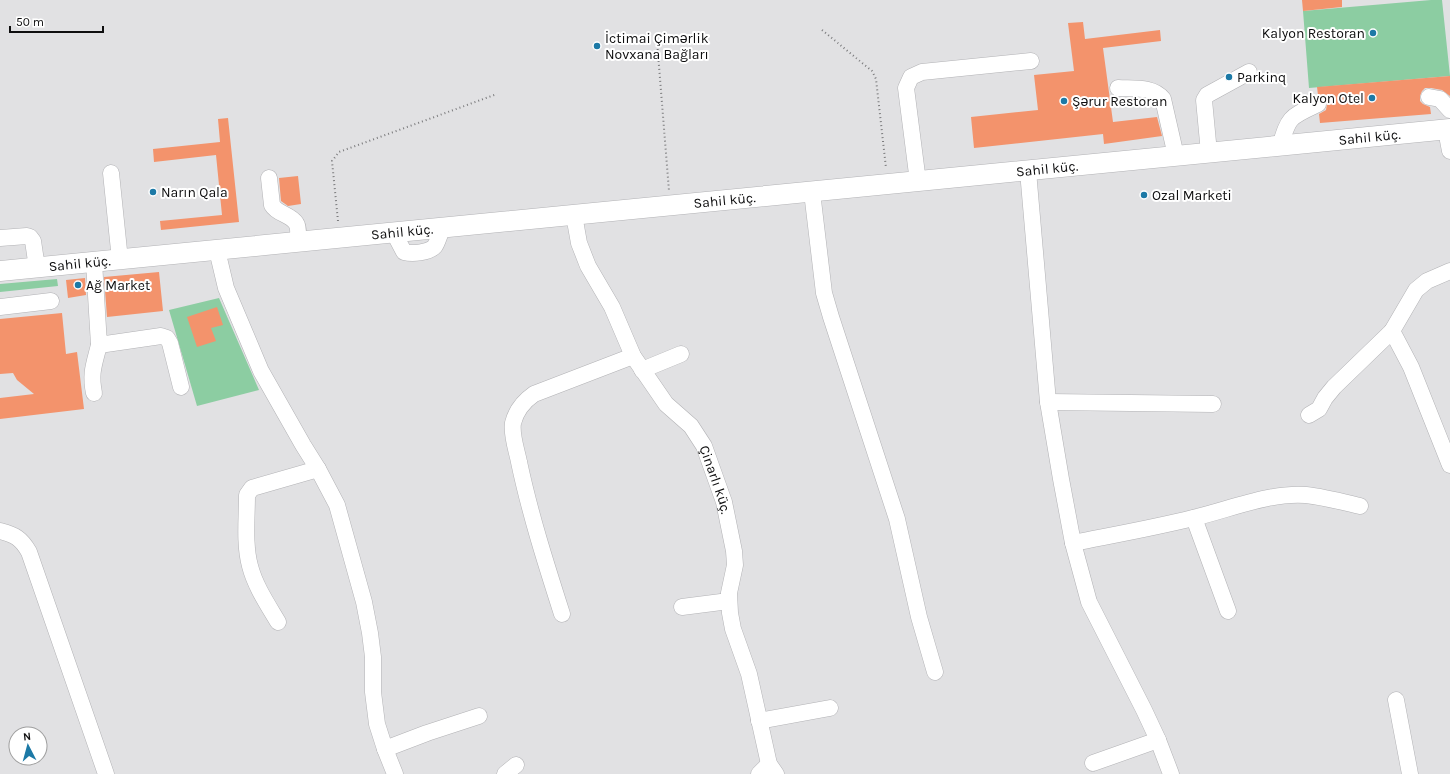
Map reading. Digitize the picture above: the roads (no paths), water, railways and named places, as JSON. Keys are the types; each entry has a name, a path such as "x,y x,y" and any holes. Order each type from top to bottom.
{"main road":[{"name":"Sahil küç.","path":"0,271 1448,130"}],"street":[{"path":"918,182 906,88 911,77 922,72 1031,61"},
{"path":"1208,153 1204,100 1207,95 1249,72"},
{"path":"1118,88 1153,91 1159,94 1163,99 1176,156"},
{"path":"1429,97 1440,99 1450,110"},
{"path":"1280,146 1290,120 1297,114 1318,104"},
{"path":"1448,130 1450,151"},
{"path":"1028,171 1048,402 1073,543 1089,602 1158,740 1171,774"},
{"path":"111,173 120,260"},
{"path":"270,178 272,205 297,224 298,242"},
{"path":"812,192 824,293 897,519 919,617 935,672"},
{"name":"Çinarlı küç.","path":"574,215 579,243 588,266 612,308 633,356 666,404 692,426 704,446 724,502 734,551 735,565 729,593 733,628 749,674 768,771"},
{"path":"0,238 30,236 34,241 37,268"},
{"path":"217,250 226,288 261,371 299,439 318,469 337,505 364,602 373,657 373,692 376,724 384,749 396,774"},
{"path":"94,262 99,345 91,374 94,393"},
{"path":"1309,415 1319,409 1325,398 1334,387 1392,331 1416,290 1427,281 1450,271"},
{"path":"0,307 51,301"},
{"path":"1392,331 1411,367 1450,465"},
{"path":"99,345 161,336 167,338 170,343 181,387"},
{"path":"642,370 681,354"},
{"path":"562,614 527,500 514,438 513,424 525,401 534,394 633,356"},
{"path":"1048,402 1213,404"},
{"path":"278,622 259,588 250,567 247,544 247,494 252,488 318,469"},
{"path":"1073,543 1194,518 1280,496 1306,495 1360,506"},
{"path":"1194,518 1228,611"},
{"path":"0,531 14,534 24,543 29,552 106,774"},
{"path":"682,607 729,601"},
{"path":"1396,700 1410,774"},
{"path":"759,721 830,708"},
{"path":"384,749 479,716"},
{"path":"1093,763 1158,740"}],"place":[{"name":"Kalyon Restoran","path":"1373,33"},
{"name":"İctimai Çimərlik Novxana Bağları","path":"597,46"},
{"name":"Parkinq","path":"1229,77"},
{"name":"Kalyon Otel","path":"1372,98"},
{"name":"Şərur Restoran","path":"1064,101"},
{"name":"Narın Qala","path":"153,192"},
{"name":"Ozal Marketi","path":"1144,195"},
{"name":"Ağ Market","path":"78,285"}]}
